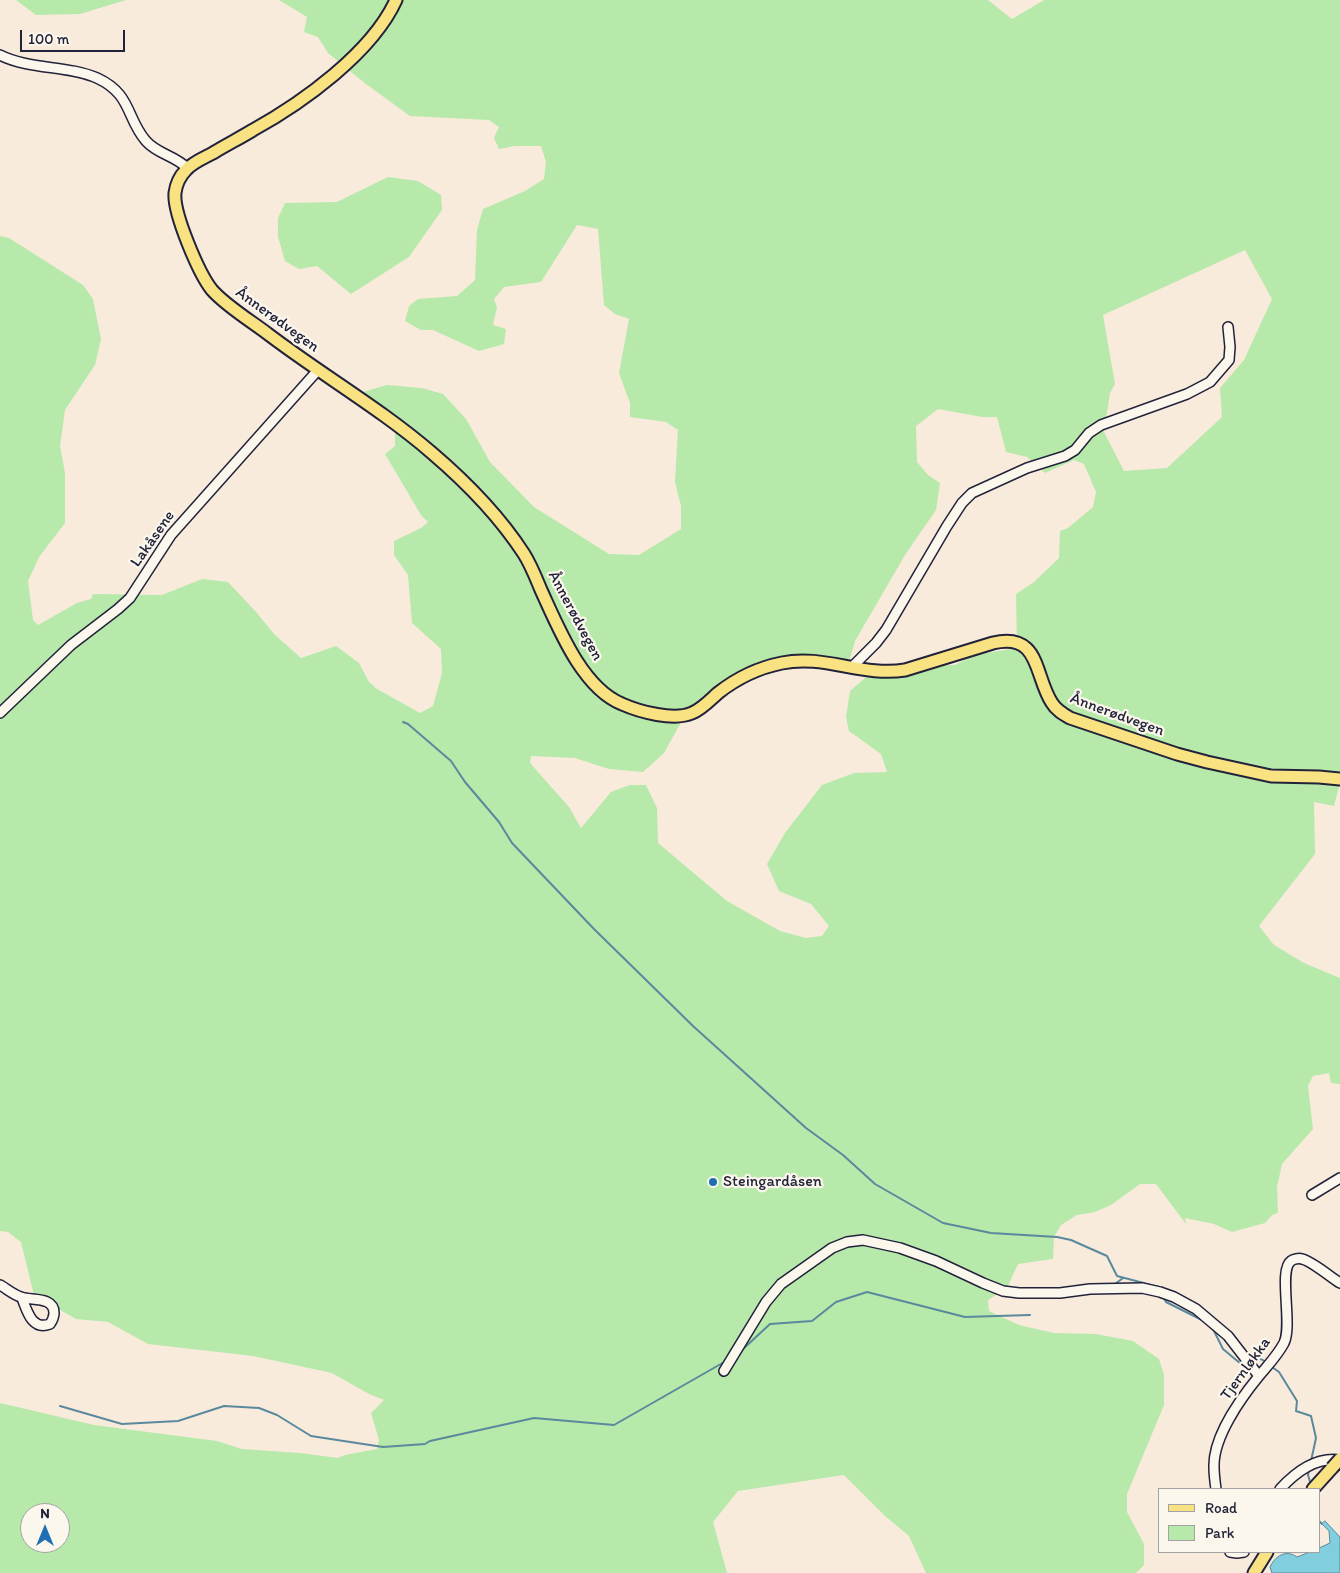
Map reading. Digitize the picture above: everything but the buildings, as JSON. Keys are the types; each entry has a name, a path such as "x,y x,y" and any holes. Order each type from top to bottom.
{"main road":[{"path":"187,168 268,122 328,79 366,43 386,17 396,0"},
{"name":"Ånnerødvegen","path":"187,168 177,184 175,206 202,276 220,298 278,342 380,413 432,453 492,512 527,559 578,662 596,686 611,699 640,710 677,717 692,714 743,675 784,662 822,662 893,672 1000,641 1013,642 1031,653 1052,703 1070,718 1177,754 1216,764 1271,776 1340,779"},
{"path":"1314,1488 1337,1462"},
{"path":"1254,1573 1266,1553"}],"street":[{"path":"0,55 30,65 88,75 108,84 122,98 139,132 147,142 157,151 180,162 187,168"},
{"path":"852,666 876,643 886,630 947,526 962,503 972,493 1027,468 1065,456 1074,450 1089,433 1101,425 1187,394 1210,382 1229,360 1228,328"},
{"name":"Lakåsene","path":"0,713 71,645 130,598 171,535 318,370"},
{"path":"1312,1195 1340,1178"},
{"path":"724,1371 766,1302 781,1284 832,1248 847,1242 863,1240 900,1248 936,1261 1003,1291 1018,1293 1142,1288 1160,1292 1196,1309 1228,1336 1259,1376"},
{"name":"Tjernløkka","path":"1216,1488 1213,1466 1219,1442 1234,1410 1275,1358 1285,1340 1287,1330 1285,1276 1288,1263 1302,1258 1340,1283"},
{"path":"0,1285 22,1298"},
{"path":"1281,1488 1295,1475 1313,1463 1331,1459 1337,1462"}],"green space":[{"path":"16,0 126,0 80,14 36,15"},
{"path":"279,0 988,0 1012,19 1044,0 1340,0 1340,783 1334,806 1314,802 1315,854 1259,926 1274,945 1304,963 1340,978 1340,1084 1331,1083 1329,1073 1313,1076 1308,1086 1313,1129 1282,1164 1277,1187 1278,1213 1272,1215 1265,1223 1232,1232 1214,1224 1185,1218 1186,1224 1156,1184 1140,1184 1111,1205 1095,1212 1077,1215 1061,1225 1054,1237 1053,1259 1018,1264 1007,1288 988,1300 989,1311 1019,1325 1054,1333 1096,1334 1133,1341 1159,1359 1164,1375 1164,1405 1127,1494 1127,1512 1144,1544 1144,1565 1136,1573 926,1573 909,1536 885,1516 844,1475 738,1491 713,1522 727,1573 0,1573 0,1403 94,1425 217,1441 242,1449 338,1458 377,1449 379,1440 371,1413 384,1400 369,1394 332,1373 253,1356 148,1344 108,1322 76,1319 34,1295 21,1242 8,1232 0,1231 0,236 9,238 83,285 93,299 101,339 95,365 65,410 60,446 65,473 65,523 39,557 28,581 33,620 38,625 77,603 91,599 93,594 162,595 202,579 228,582 275,635 301,658 336,646 359,663 369,682 377,689 420,713 433,706 442,673 441,649 412,623 408,575 394,555 394,541 421,528 428,522 421,515 385,454 395,446 395,427 356,394 387,385 422,388 443,394 466,419 490,462 534,507 609,554 639,555 681,529 681,506 675,482 678,430 666,422 630,417 630,403 619,373 629,319 615,314 604,305 598,229 577,225 541,282 504,287 494,299 497,307 493,325 506,329 504,344 479,351 433,330 421,330 405,321 409,306 418,299 457,296 475,280 477,230 483,209 525,191 544,179 546,162 541,146 515,146 499,149 494,138 499,127 489,120 410,116 328,53 318,37 304,32 307,17","holes":["1245,250 1272,299 1244,360 1220,388 1222,417 1167,468 1124,471 1104,432 1110,393 1115,384 1103,315","938,409 982,417 997,417 1006,452 1027,457 1045,473 1074,460 1084,464 1096,492 1093,507 1068,528 1060,531 1059,558 1034,582 1016,594 1017,648 974,655 955,665 922,666 872,672 850,691 846,717 849,731 881,754 887,772 854,773 822,785 785,833 767,864 779,891 811,904 829,926 822,936 806,938 780,931 727,901 658,843 657,808 646,785 630,785 611,792 581,828 569,807 530,763 531,756 575,758 609,769 643,772 664,753 683,719 780,660 850,659 855,641 905,555 936,510 940,483 928,475 917,462 916,426"]},
{"path":"388,177 418,181 441,195 442,210 409,257 351,294 317,266 299,269 285,261 278,237 278,218 285,203 337,202"}],"water":[{"path":"1325,1521 1340,1537 1340,1573 1272,1573 1270,1567 1281,1555 1289,1554 1297,1557 1307,1553 1320,1553 1320,1548 1330,1543 1329,1531 1322,1524"}],"waterway":[{"path":"403,722 408,724 451,761 465,782 499,822 512,843 594,929 693,1026 806,1128 843,1155 875,1184 943,1223 991,1233 1057,1237 1071,1240 1107,1256 1117,1276 1159,1287 1160,1289"},
{"path":"1107,1284 1115,1284 1123,1278"},
{"path":"742,1350 770,1324 812,1321 836,1302 867,1292 965,1317 1030,1315"},
{"path":"1164,1298 1166,1302 1204,1321"},
{"path":"1213,1329 1223,1349 1241,1364 1245,1362"},
{"path":"1250,1360 1261,1359 1266,1362"},
{"path":"60,1406 122,1424 178,1421 224,1406 259,1408 277,1415 311,1436 383,1447 425,1444 430,1441 534,1418 614,1425 726,1361"},
{"path":"1272,1367 1279,1372 1297,1401 1296,1411 1311,1416 1316,1438 1311,1461"},
{"path":"1309,1470 1308,1475 1311,1485"}],"place":[{"name":"Steingardåsen","path":"713,1182"}]}
